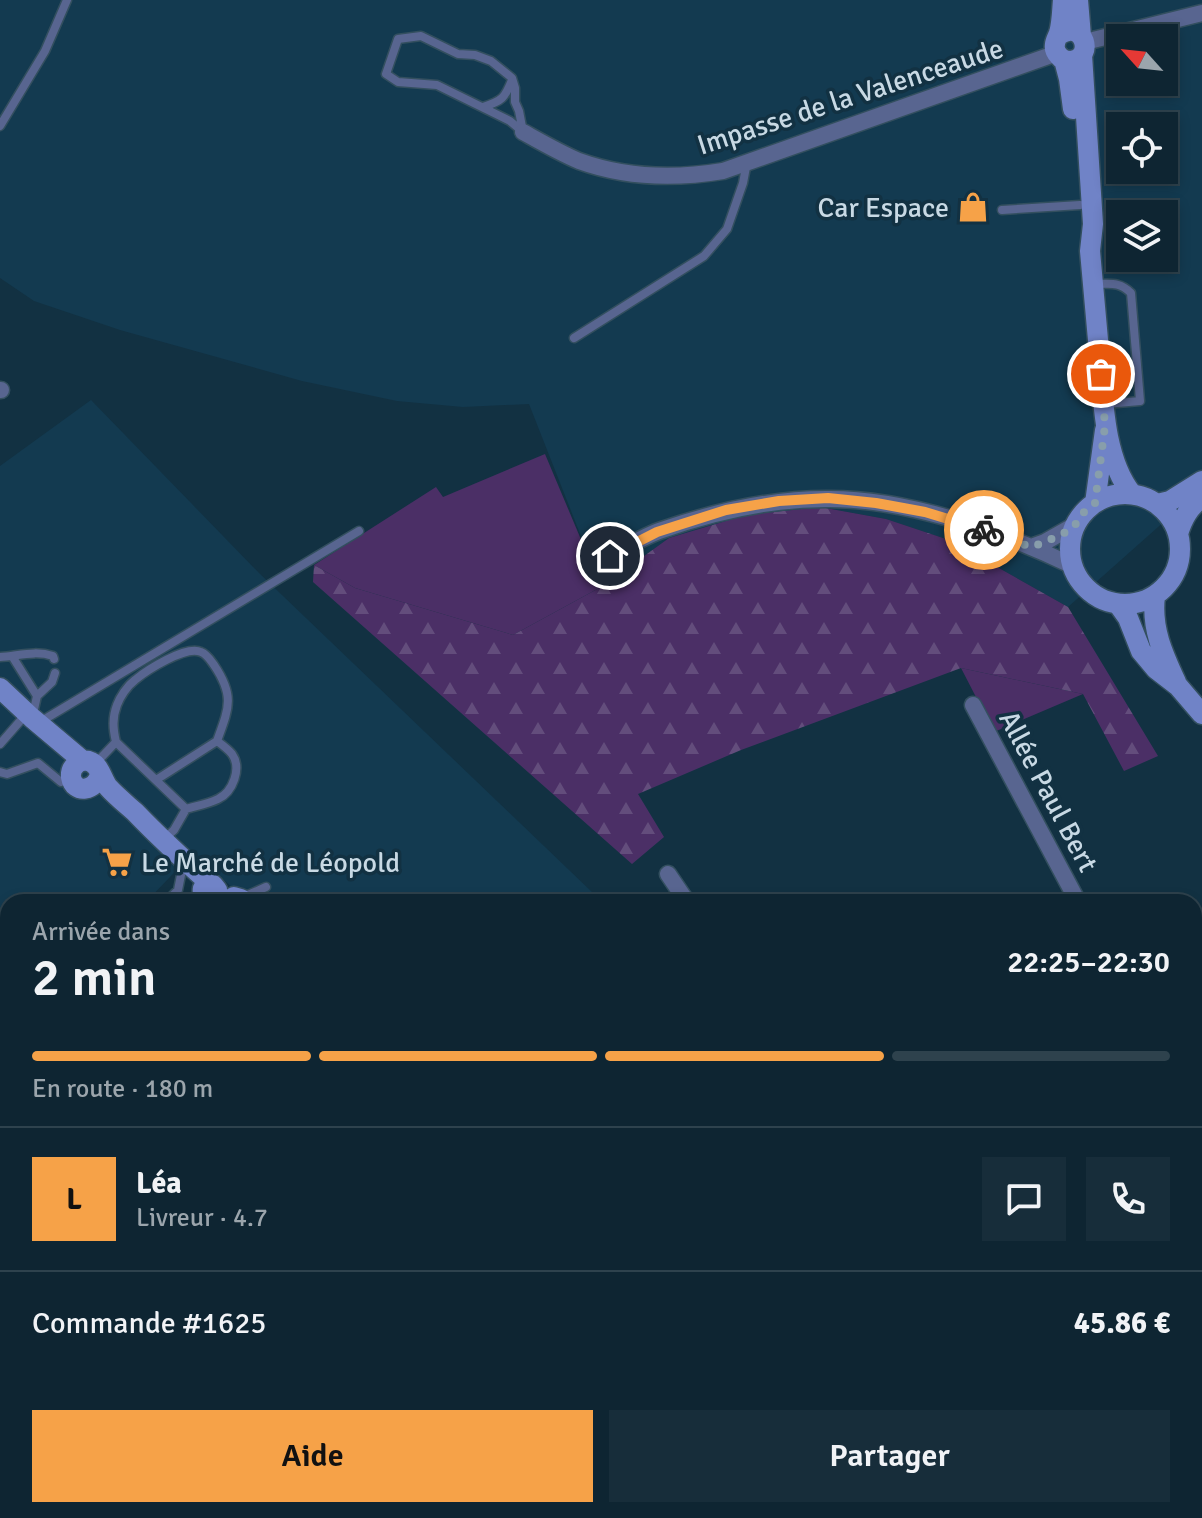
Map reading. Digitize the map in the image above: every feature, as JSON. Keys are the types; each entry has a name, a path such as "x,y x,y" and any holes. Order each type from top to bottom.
{"main road":[{"path":"1063,0 1093,224 1090,251 1105,426 1119,473 1132,494"},
{"path":"1078,0 1071,47 1072,103 1081,226 1090,251"},
{"path":"1095,503 1105,426"},
{"path":"1157,504 1170,501 1202,481"},
{"path":"1132,494 1157,504 1170,517 1178,534 1180,551 1168,584 1155,596 1131,604 1118,604 1102,600 1078,579 1071,565 1071,538 1083,513 1095,503 1113,495 1132,494"},
{"path":"1178,534 1182,519 1202,497"},
{"path":"1155,596 1156,631 1178,686"},
{"path":"1118,604 1128,618 1141,651 1202,714"},
{"path":"0,688 30,722 85,773 101,794 220,894"},
{"path":"0,701 30,722"},
{"path":"160,844 182,870 219,894"}],"street":[{"name":"Impasse de la Valenceaude","path":"523,132 578,160 608,169 644,176 693,176 723,171 1071,47 1202,13"},
{"path":"610,556 657,532 726,510 779,501 828,498 925,512 992,532 1071,565"},
{"path":"1031,547 1075,525"},
{"name":"Allée Paul Bert","path":"973,705 1074,894"},
{"path":"668,874 682,894"}],"lane":[{"path":"0,126 45,51 67,0"},
{"name":"Impasse de la Valenceaude","path":"512,78 491,61 475,55 458,54 421,36 398,39 386,74 398,82 437,85 510,121 523,132"},
{"path":"482,107 500,102 512,78"},
{"path":"512,78 523,132"},
{"path":"574,338 704,256 727,229 747,162"},
{"path":"1002,210 1080,205"},
{"path":"1093,284 1115,283 1131,293 1140,401 1103,404"},
{"path":"0,744 30,722 359,531"},
{"path":"156,780 217,741 225,719 226,683 209,658 200,651 177,655 133,681 116,706 112,724 116,742 186,809"},
{"path":"0,657 37,652 47,653 54,659"},
{"path":"12,656 37,696"},
{"path":"30,722 37,696 52,682 55,673"},
{"path":"160,844 174,830 186,809 221,799 234,780 237,767 232,754 217,741"},
{"path":"0,772 7,774 38,763 61,782 85,773 116,742"},
{"path":"174,894 178,890 182,870"},
{"path":"249,894 266,887"}],"shaded area":[{"path":"0,0 1202,0 1202,488 1068,607 949,540 886,519 820,507 669,538 601,587 529,404 463,407 397,401 302,381 120,330 34,301 0,278"},
{"path":"91,400 259,573 594,894 240,894 193,853 154,894 0,894 0,466"}],"green space":[{"path":"545,454 601,587 513,635 355,588 314,565 436,487 443,497"},
{"path":"820,507 886,519 949,540 1068,607 1158,756 1124,771 1083,694 961,668 741,750 638,794 664,837 632,864 313,582 314,565 355,588 513,635 601,587 669,538 746,515"},
{"path":"961,668 1083,694 994,732"}],"way so far":[{"path":"984,530 1031,547 1068,531 1095,503 1105,426 1101,374"}],"place":[{"name":"Car Espace","path":"973,207"},
{"name":"Le Marché de Léopold","path":"117,862"}],"route":[{"path":"610,556 657,532 726,510 779,501 828,498 876,503 925,512 984,530"}]}
